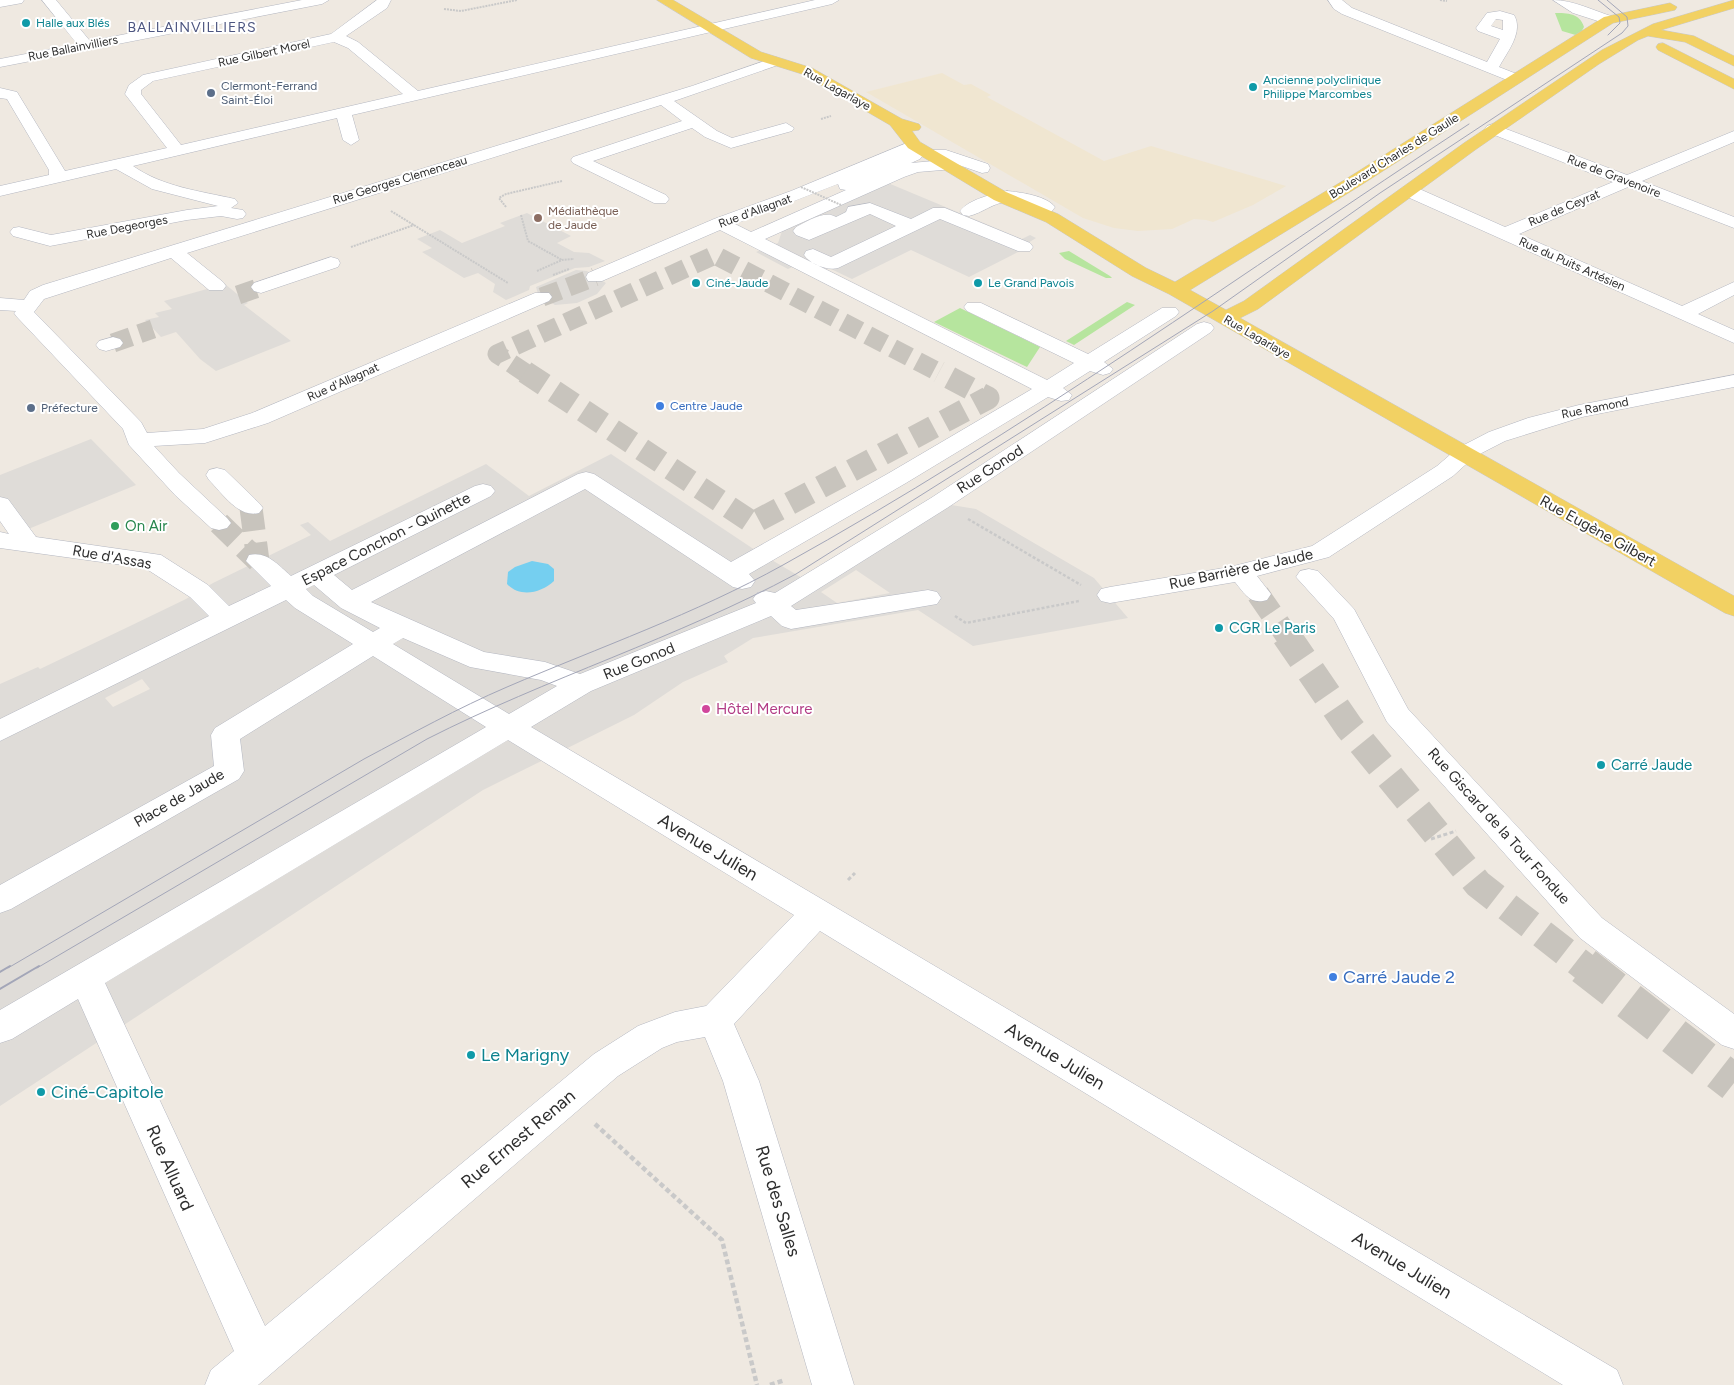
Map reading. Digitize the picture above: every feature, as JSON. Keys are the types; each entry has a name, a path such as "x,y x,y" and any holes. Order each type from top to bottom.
{"main road":[{"name":"Rue Lagarlaye","path":"664,0 756,54 807,71 896,122 917,129 982,168 1139,272 1226,318 1463,454"},
{"path":"1609,20 1640,15 1684,3"},
{"path":"1226,318 1251,305 1409,191 1424,177 1493,129 1618,48 1646,32 1734,4"},
{"path":"1609,20 1646,32 1670,34 1688,39 1734,62"},
{"name":"Boulevard Charles de Gaulle","path":"1176,290 1352,183 1609,20"},
{"path":"1646,32 1651,40 1734,85"},
{"name":"Rue Lagarlaye","path":"896,122 919,151 948,165 1000,196"},
{"name":"Rue Eugène Gilbert","path":"1463,454 1734,607"}],"street":[{"path":"0,3 18,0"},
{"path":"49,0 86,46"},
{"name":"Rue Ballainvilliers","path":"0,63 296,2 322,0"},
{"name":"Rue Gilbert Morel","path":"178,151 133,94 134,88 148,78 336,37 382,5 384,0"},
{"path":"0,191 832,0"},
{"path":"1337,3 1354,0"},
{"path":"1560,0 1578,10 1609,20"},
{"path":"1576,0 1609,20"},
{"path":"1337,3 1517,79"},
{"path":"336,37 353,45 414,96"},
{"path":"1491,68 1508,37"},
{"name":"Rue Georges Clemenceau","path":"28,306 37,295 50,289 697,89 776,61"},
{"path":"0,93 12,95 57,170 57,178"},
{"path":"668,104 725,142 731,143 786,128"},
{"path":"343,112 351,140"},
{"path":"660,199 578,160 694,122"},
{"name":"Rue de Gravenoire","path":"1493,129 1734,224"},
{"name":"Rue de Ceyrat","path":"1504,234 1734,136"},
{"name":"Rue d'Allagnat","path":"595,277 720,224 806,192 906,151 919,151"},
{"path":"846,185 919,151 946,155 982,168"},
{"path":"121,164 131,173 156,184 198,197 255,209"},
{"path":"750,239 898,173 916,167 948,165"},
{"name":"Rue du Puits Artésien","path":"1409,191 1734,337"},
{"path":"969,211 1000,196 1018,196 1049,213"},
{"path":"911,226 870,208 852,210 784,230 793,247 1048,388 1086,407"},
{"path":"793,247 852,210"},
{"name":"Rue Degeorges","path":"19,232 50,241 187,215 221,211 237,214"},
{"path":"720,224 750,239 793,247 831,264 939,212 1024,247"},
{"path":"174,251 216,286"},
{"path":"260,287 331,263"},
{"path":"1682,314 1734,288"},
{"path":"350,602 586,480 737,577 816,526 1048,388 1150,302 1176,290"},
{"name":"Rue d'Allagnat","path":"137,440 205,436 260,418 542,297"},
{"path":"0,304 28,306 24,313 133,427 137,440 218,523"},
{"path":"974,307 1085,356 1128,380"},
{"path":"1085,356 1169,312"},
{"name":"Rue Gonod","path":"0,1028 581,684 770,602 939,502 1128,380 1204,328"},
{"name":"Rue Ramond","path":"1463,454 1483,442 1551,417 1734,381"},
{"name":"Rue Barrière de Jaude","path":"1105,596 1235,573 1320,552 1445,471 1453,460 1463,454"},
{"path":"217,475 251,508"},
{"name":"Espace Conchon - Quinette","path":"289,588 483,491"},
{"path":"0,504 29,545"},
{"name":"Rue d'Assas","path":"0,540 152,561 199,591 227,619"},
{"path":"258,561 304,602 508,726"},
{"path":"1235,573 1258,594"},
{"path":"317,574 350,602 401,627 479,660 546,671 581,684"},
{"name":"Rue Giscard de la Tour Fondue","path":"1309,577 1346,615 1397,715 1591,928 1734,1034"},
{"path":"0,731 289,588"},
{"path":"770,602 791,620 928,598"},
{"name":"Place de Jaude","path":"0,900 229,771 225,735 401,627"},
{"name":"Avenue Julien","path":"508,726 1602,1385"},
{"path":"715,1020 816,913"},
{"name":"Rue Alluard","path":"86,976 258,1358"},
{"name":"Rue Ernest Renan","path":"226,1385 606,1065 650,1037 676,1027 715,1020"},
{"name":"Rue des Salles","path":"715,1020 741,1081 833,1385"}],"path":[{"path":"444,9 461,11 517,0"},
{"path":"1440,0 1447,1"},
{"path":"821,118 829,116"},
{"path":"506,207 499,198 506,194 562,182"},
{"path":"801,187 852,210"},
{"path":"391,211 508,283"},
{"path":"521,215 528,241 562,260"},
{"path":"350,247 415,225"},
{"path":"939,502 1105,596"},
{"path":"928,598 966,623 1105,596"},
{"path":"848,880 854,873"},
{"path":"593,1122 722,1240 758,1385"},
{"path":"770,1385 785,1380"}],"shaded area":[{"path":"942,73 964,85 971,84 991,95 987,97 1104,161 1151,146 1286,186 1253,205 1213,222 1194,219 1172,229 1138,231 1114,228 1083,218 866,92"},
{"path":"888,183 1022,239 1030,235 1036,238 1028,243 1030,246 969,277 911,250 852,279 810,259 788,269 756,252 778,243 783,228"},
{"path":"527,213 571,236 557,243 574,252 589,253 605,261 589,267 575,268 530,286 529,290 506,300 493,292 495,284 478,273 464,278 422,252 432,248 417,239 440,230 462,243 505,226 500,223"},
{"path":"576,270 587,271 606,283 597,294 577,303 555,305 538,294 536,287"},
{"path":"225,284 248,303 244,305 291,341 216,371 200,359 176,332 161,337 145,320 159,317 155,313 172,309 164,301"},
{"path":"91,439 136,485 21,532 0,504 0,475"},
{"path":"611,454 755,550 809,582 939,503 976,509 1094,578 1128,618 973,646 918,610 753,638 724,656 728,662 683,682 634,715 483,790 0,1106 0,684 38,667 40,669 128,627 311,535 300,525 308,522 330,541 486,464 529,496","holes":["856,570 890,593 837,603 821,592","142,679 150,689 113,707 105,698"]}],"green space":[{"path":"1555,13 1576,16 1584,27 1579,36 1562,31"},
{"path":"1069,251 1112,278 1106,278 1065,259 1059,253"},
{"path":"1127,302 1135,305 1074,345 1066,341"},
{"path":"960,308 1040,347 1027,367 934,322"}],"water":[{"path":"532,561 548,564 554,569 554,581 537,591 530,592 518,591 507,584 508,572 515,567"}],"tunnel":[{"path":"527,374 497,354 715,255 942,374"},
{"path":"542,297 595,277"},
{"path":"238,295 261,287"},
{"path":"113,343 153,329"},
{"path":"525,372 753,523 988,398 939,372"},
{"path":"219,523 258,561 251,508"},
{"path":"1258,594 1287,636"},
{"path":"1286,635 1349,727 1478,884 1586,968"},
{"path":"1584,966 1734,1083"}],"tram line":[{"path":"1598,0 1619,17 1620,23 1608,35"},
{"path":"37,968 427,739 519,696 705,618 796,574 1213,311 1380,193 1622,33 1628,26 1627,17 1607,0"},
{"path":"8,968 364,759 417,731 507,687 682,615 783,565 959,461 1045,407 1469,124"},
{"path":"0,972 10,966"},
{"path":"0,989 39,966"}],"place":[{"name":"Halle aux Blés","path":"26,23"},
{"name":"Ancienne polyclinique Philippe Marcombes","path":"1253,87"},
{"name":"Clermont-Ferrand Saint-Éloi","path":"211,93"},
{"name":"Médiathèque de Jaude","path":"538,218"},
{"name":"Ciné-Jaude","path":"696,283"},
{"name":"Le Grand Pavois","path":"978,283"},
{"name":"Centre Jaude","path":"660,406"},
{"name":"Préfecture","path":"31,408"},
{"name":"On Air","path":"115,526"},
{"name":"CGR Le Paris","path":"1219,628"},
{"name":"Hôtel Mercure","path":"706,709"},
{"name":"Carré Jaude","path":"1601,765"},
{"name":"Carré Jaude 2","path":"1333,977"},
{"name":"Le Marigny","path":"471,1055"},
{"name":"Ciné-Capitole","path":"41,1092"}],"district":[{"name":"BALLAINVILLIERS","path":"192,27"}]}
